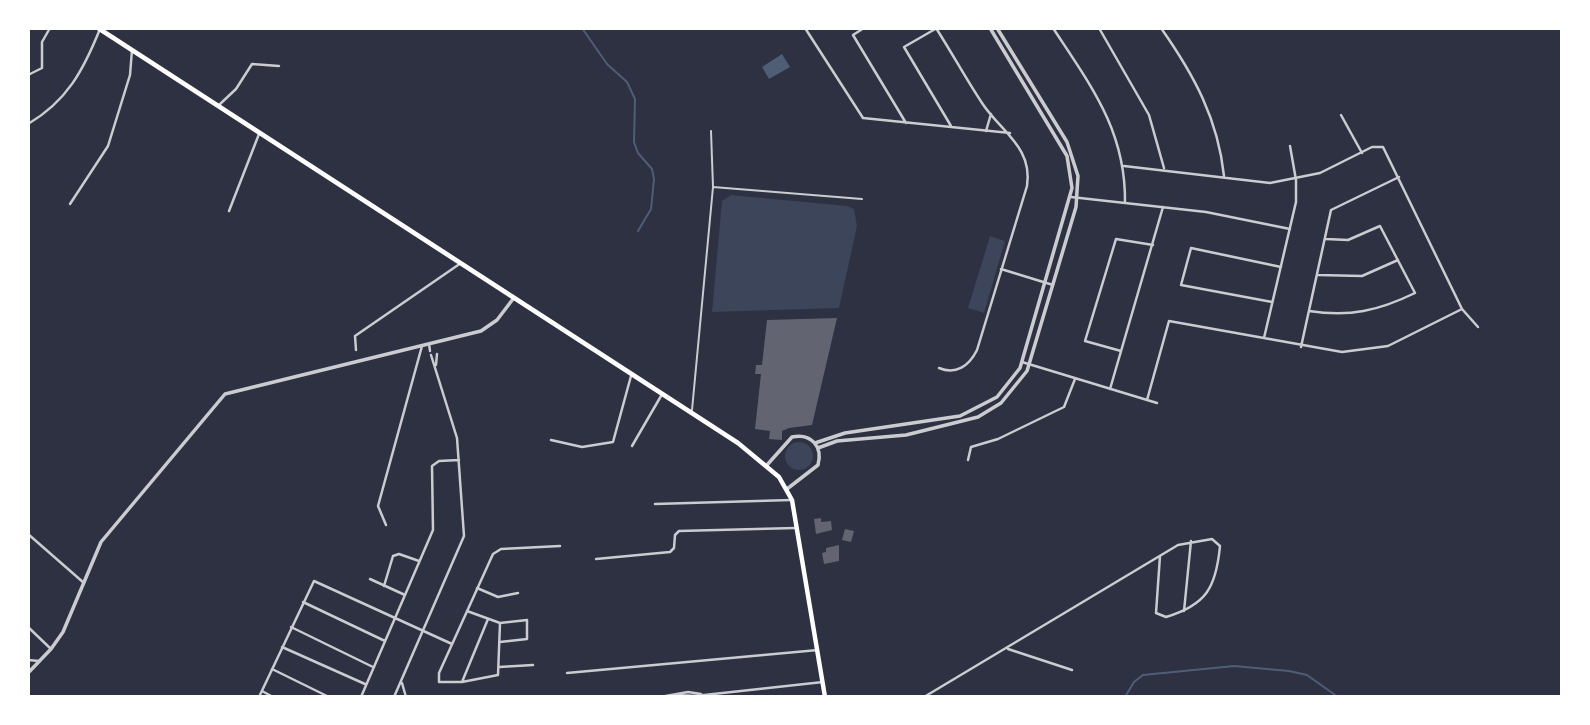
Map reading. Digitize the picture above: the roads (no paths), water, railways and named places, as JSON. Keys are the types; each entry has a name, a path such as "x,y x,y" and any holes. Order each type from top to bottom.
{"main road":[{"path":"99,29 767,465 787,489 792,500 799,528 825,697"}],"street":[{"path":"28,75 41,68 42,42 50,28"},
{"path":"805,28 860,116 1010,133"},
{"path":"864,28 853,35 906,123"},
{"path":"939,368 954,371 972,359 1028,178 1027,162 1010,133 991,114 937,28 904,47 952,127"},
{"path":"815,443 835,435 960,416 975,411 1007,388 1022,362 1071,197 1072,177 1067,156 990,28"},
{"path":"818,448 837,441 906,435 978,417 990,411 1013,391 1029,364 1078,198 1079,176 1073,153 998,28"},
{"path":"1053,28 1106,113 1124,166 1125,203"},
{"path":"1099,28 1149,115 1164,168"},
{"path":"1161,28 1188,67 1206,103 1217,134 1224,176"},
{"path":"28,124 52,109 71,89 99,29"},
{"path":"70,204 108,146 130,75 132,50"},
{"path":"216,107 236,89 252,64 279,66"},
{"path":"985,131 991,114"},
{"path":"1341,115 1362,153"},
{"path":"229,211 259,134"},
{"path":"1263,340 1290,229 1296,180 1290,146"},
{"path":"1124,166 1164,168 1262,183 1296,180 1320,173 1380,146 1386,149 1462,309 1478,327"},
{"path":"1301,347 1331,210 1399,177"},
{"path":"1071,197 1163,207 1290,229"},
{"path":"1110,389 1163,207"},
{"path":"1309,311 1359,314 1386,307 1415,293 1380,226 1348,240 1326,239"},
{"path":"1121,352 1086,341 1097,298 1116,239 1153,245"},
{"path":"1272,302 1181,285 1191,248 1281,267"},
{"path":"1318,275 1362,276 1398,260"},
{"path":"356,350 355,336 461,263"},
{"path":"1001,269 1053,285"},
{"path":"28,673 63,632 101,542 225,394 422,346 490,326 513,299"},
{"path":"1147,400 1169,321 1301,347 1342,352 1380,347 1403,340 1462,309"},
{"path":"435,342 436,365"},
{"path":"394,697 462,543 464,528 457,438 429,344"},
{"path":"386,525 378,506 422,346"},
{"path":"1022,362 1157,402"},
{"path":"551,440 582,447 615,441 631,376"},
{"path":"968,460 971,447 992,441 1064,407 1075,379"},
{"path":"632,446 661,396"},
{"path":"835,435 837,441"},
{"path":"767,465 792,437 806,437 815,443 820,456 816,468 787,489"},
{"path":"361,697 434,524 432,466 439,461 459,460"},
{"path":"655,504 792,500"},
{"path":"596,559 670,552 674,548 676,533 680,531 799,528"},
{"path":"28,534 84,583"},
{"path":"924,697 1160,556 1191,541 1212,539 1219,542 1220,552 1211,588 1195,606 1163,617 1155,610 1160,556"},
{"path":"1184,611 1191,541"},
{"path":"500,624 498,675 441,684 438,680 452,644 491,556 498,550 560,546"},
{"path":"384,586 394,554 419,561"},
{"path":"370,579 405,595"},
{"path":"259,697 312,582 317,581 452,644"},
{"path":"477,588 502,598 518,593"},
{"path":"303,602 385,641"},
{"path":"467,611 500,624 525,619 529,636 526,640 500,642"},
{"path":"462,682 488,619"},
{"path":"28,627 51,649"},
{"path":"291,627 374,667"},
{"path":"282,647 366,685"},
{"path":"1008,648 1072,670"},
{"path":"567,673 818,650"},
{"path":"28,660 39,661"},
{"path":"499,667 533,664"},
{"path":"272,669 330,697"},
{"path":"401,681 406,697"},
{"path":"660,697 693,691 700,695 823,682"},
{"path":"262,691 273,697"}],"lane":[{"path":"692,415 713,187 711,131"},
{"path":"713,187 862,200"}],"waterway":[{"path":"582,28 607,64 627,82 635,99 634,142 638,153 652,169 654,179 651,209 638,231"},
{"path":"1125,697 1134,682 1143,675 1234,666 1307,675 1338,697"}]}
